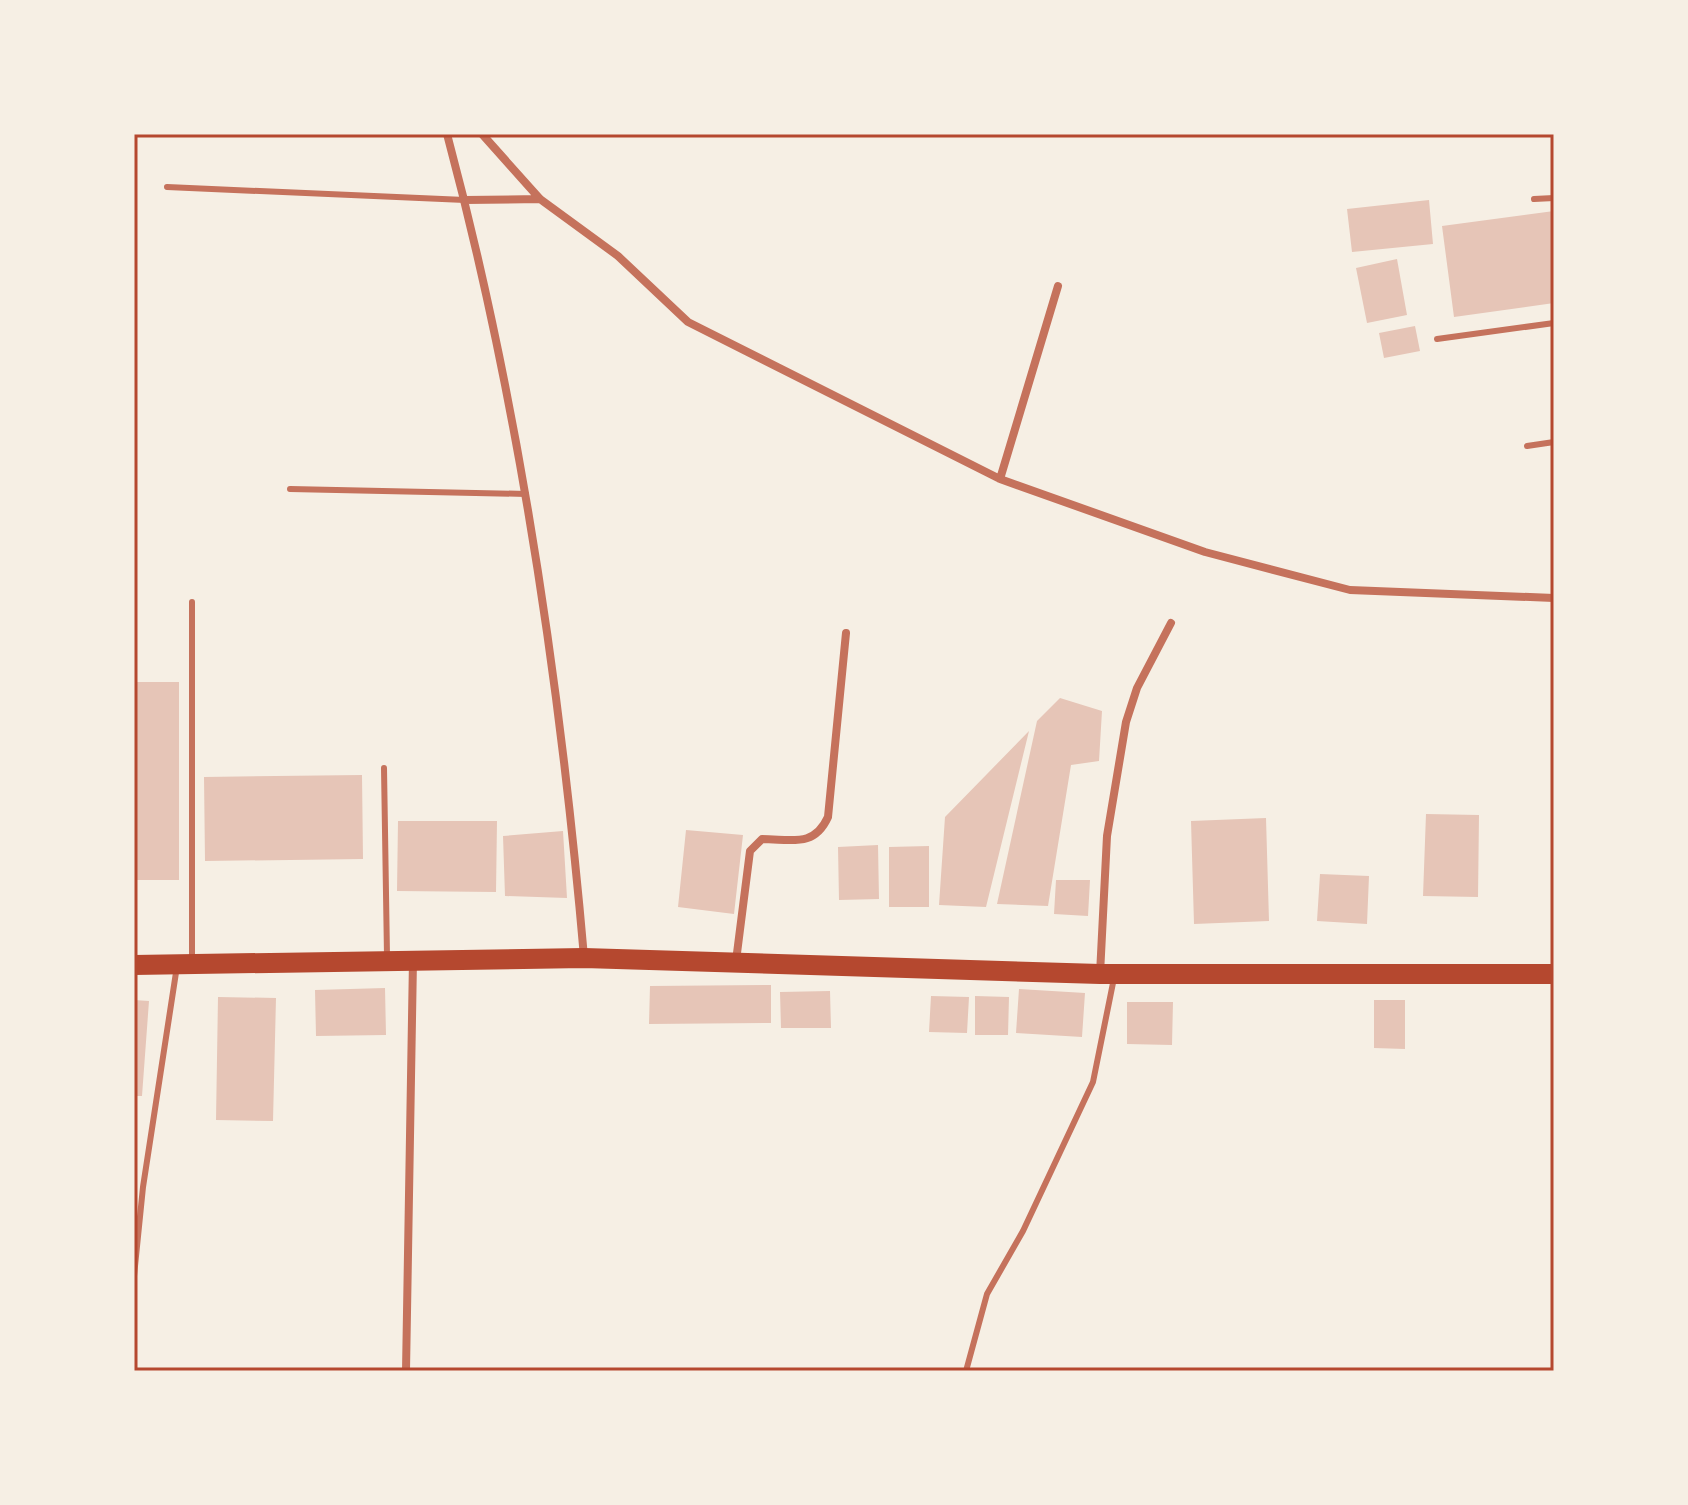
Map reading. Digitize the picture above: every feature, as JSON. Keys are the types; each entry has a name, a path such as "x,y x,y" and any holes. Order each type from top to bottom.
{"main road":[{"path":"134,965 584,958 1107,974 1554,974"}],"street":[{"path":"447,134 465,200 526,494 568,776 584,958"},
{"path":"482,134 540,199 618,256 688,322 1000,479 1205,552 1350,590 1554,598"},
{"path":"465,200 540,199"},
{"path":"1000,479 1058,286"},
{"path":"1107,974 1107,836 1126,722 1137,688 1171,623"},
{"path":"736,962 750,851 762,839 811,838 821,833 828,817 846,633"},
{"path":"406,1371 414,959"}],"lane":[{"path":"167,187 465,200"},
{"path":"1534,199 1554,198"},
{"path":"1437,339 1554,323"},
{"path":"1527,446 1554,442"},
{"path":"290,489 526,494"},
{"path":"134,1276 141,1201 184,964 192,602"},
{"path":"384,768 387,959"},
{"path":"966,1371 987,1294 1023,1231 1093,1082 1107,974"}],"building":[{"path":"1429,200 1433,244 1352,252 1347,209"},
{"path":"1554,211 1554,303 1454,317 1442,226"},
{"path":"1397,259 1407,315 1367,323 1356,268"},
{"path":"1415,326 1420,351 1384,358 1379,333"},
{"path":"134,682 179,682 179,880 134,880"},
{"path":"1060,698 1102,711 1099,761 1071,765 1048,906 997,904 1037,721"},
{"path":"1029,731 986,907 939,905 945,817"},
{"path":"362,775 363,859 205,861 204,777"},
{"path":"1426,814 1479,815 1478,897 1423,896"},
{"path":"1266,818 1269,921 1194,924 1191,821"},
{"path":"398,821 497,821 496,892 397,891"},
{"path":"686,830 743,835 734,914 678,907"},
{"path":"563,831 567,898 505,896 503,836"},
{"path":"878,845 879,899 839,900 838,847"},
{"path":"929,846 929,907 889,907 889,847"},
{"path":"1320,874 1369,876 1367,924 1317,921"},
{"path":"1056,880 1090,880 1088,916 1054,914"},
{"path":"771,985 771,1023 649,1024 650,986"},
{"path":"385,988 386,1035 316,1036 315,990"},
{"path":"1019,989 1085,993 1082,1037 1016,1033"},
{"path":"830,991 831,1028 781,1028 780,992"},
{"path":"931,996 969,997 967,1033 929,1032"},
{"path":"975,996 1009,997 1008,1035 975,1035"},
{"path":"218,997 276,998 273,1121 216,1120"},
{"path":"134,1000 149,1001 142,1096 134,1096"},
{"path":"1374,1000 1405,1000 1405,1049 1374,1048"},
{"path":"1127,1002 1173,1002 1172,1045 1127,1044"}]}
